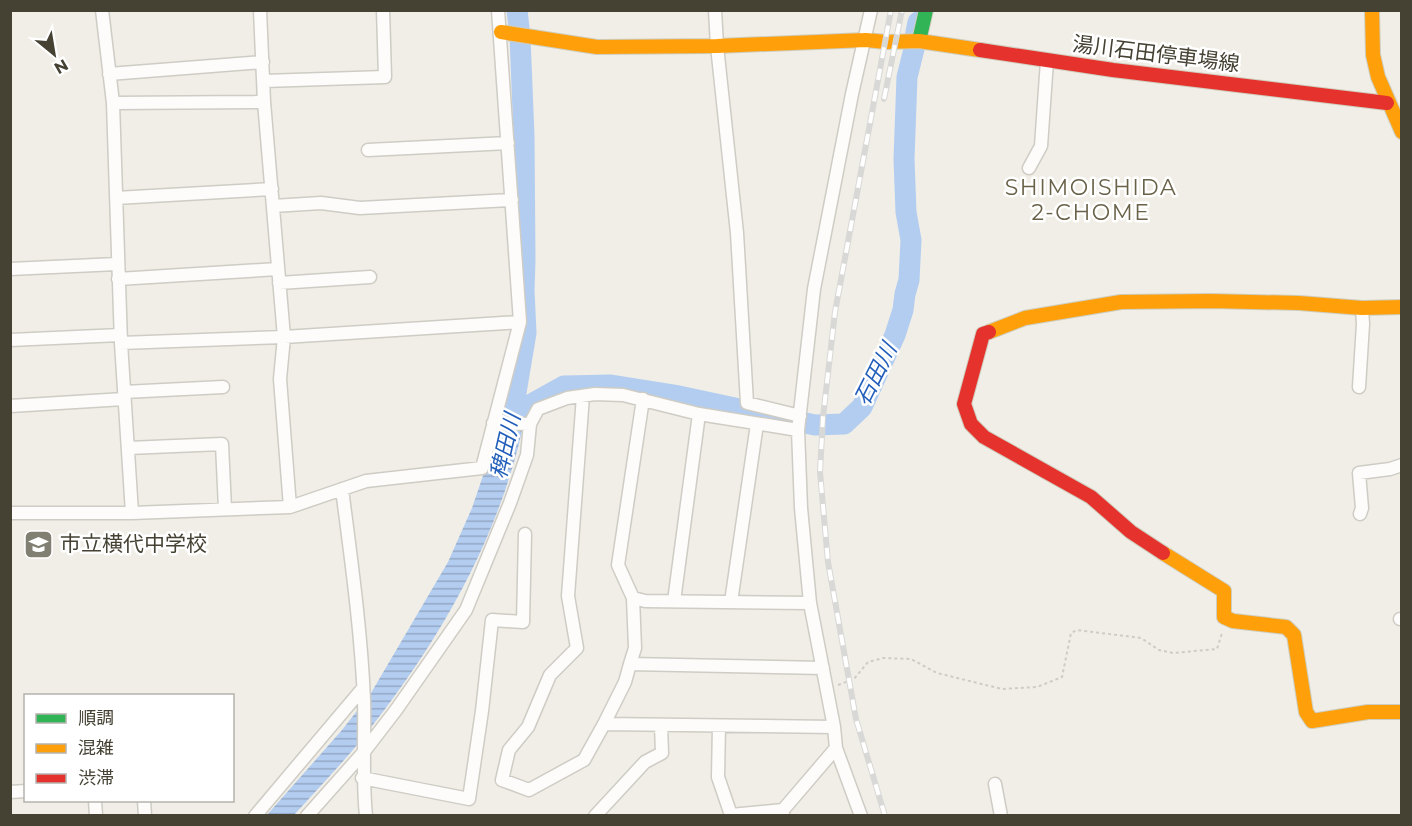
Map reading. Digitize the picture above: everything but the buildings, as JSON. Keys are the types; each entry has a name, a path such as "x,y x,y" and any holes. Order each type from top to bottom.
{"street":[{"path":"102,10 113,103 120,339 132,513"},
{"path":"260,10 264,102 284,337 280,379 290,507"},
{"path":"264,81 385,77 383,10"},
{"path":"10,513 132,513 290,507 366,481 482,468 520,322 498,10"},
{"path":"715,10 737,233 747,403 800,416"},
{"path":"861,816 836,747 810,603 801,508 798,430 814,289 852,94 871,10"},
{"path":"919,41 926,10"},
{"path":"1372,10 1372,55 1387,103 1401,132"},
{"name":"湯川石田停車場線","path":"501,32 597,47 717,46 866,40 919,41 1113,70 1387,103"},
{"path":"1029,168 1041,146 1047,61"},
{"path":"110,74 262,62"},
{"path":"113,103 264,102"},
{"path":"368,150 508,143"},
{"path":"116,198 272,189"},
{"path":"273,206 321,203 360,208 512,200"},
{"path":"10,269 117,264"},
{"path":"118,279 278,269"},
{"path":"279,283 370,277"},
{"path":"1401,307 1362,309 1299,303 1121,302 1025,318 983,334 964,404 971,424 984,437 1090,497 1131,532 1224,591 1224,617 1233,621 1286,627 1294,636 1306,712 1312,721 1368,712 1401,712"},
{"path":"1359,387 1362,309"},
{"path":"10,340 284,337 520,322"},
{"path":"10,406 223,387"},
{"path":"307,816 396,710 466,610 510,503 526,455 530,424 538,408 567,398 595,394 623,395 699,414 798,430"},
{"path":"583,396 568,596 577,648 550,675 528,727 509,750 502,780 529,790 584,760 625,682 635,648 633,598 618,565 644,399"},
{"path":"674,602 699,414"},
{"path":"493,423 530,424"},
{"path":"730,602 757,424"},
{"path":"128,448 222,444 225,509"},
{"path":"1360,514 1362,508 1359,473 1390,469 1401,465"},
{"path":"342,489 357,610 363,693 362,778 366,816"},
{"path":"362,778 469,799 492,620 523,622 525,534"},
{"path":"633,598 645,601 674,602 810,603"},
{"path":"630,664 823,668"},
{"path":"255,816 363,693"},
{"path":"604,724 834,727"},
{"path":"595,816 645,762 662,753 661,725"},
{"path":"720,726 718,777 731,815 783,813 836,747"},
{"path":"994,784 1001,816"}],"path":[{"path":"827,689 854,679 868,662 883,658 911,659 937,673 983,686 1002,689 1037,687 1062,677 1071,633 1077,630 1141,638 1159,650 1173,653 1206,651 1217,649 1222,637 1224,617"}],"water":[{"path":"509,412 520,412 525,417 514,463 499,508 480,552 435,636 381,714 352,751 294,815 266,816 342,730 371,693 448,562 472,508 503,417"}],"waterway":[{"name":"稗田川","path":"508,440 526,333 524,136 517,10"},
{"name":"石田川","path":"513,423 528,406 564,386 611,385 674,395 815,425 844,424 862,407 895,335 909,280 911,240 906,212 904,159 907,77 918,22"}],"railway":[{"path":"885,816 856,719 828,562 820,472 823,417 835,312 891,10"},
{"path":"884,99 902,10"}],"traffic: fast":[{"path":"919,41 926,10"}],"traffic: slow":[{"path":"1372,10 1373,55 1378,77 1402,132"},
{"path":"501,32 597,47 717,46 866,40 919,41 980,50"},
{"path":"989,332 1025,318 1121,302 1211,301 1299,303 1362,308 1402,307"},
{"path":"1163,553 1224,591 1224,617 1233,621 1286,627 1294,635 1306,712 1312,721 1368,712 1402,712"}],"traffic: jam":[{"path":"980,50 1113,70 1387,103"},
{"path":"989,332 983,334 964,404 971,424 984,437 1091,497 1131,532 1163,553"}],"place":[{"name":"市立横代中学校","path":"39,544"}],"district":[{"name":"SHIMOISHIDA 2-CHOME","path":"1091,200"}]}
